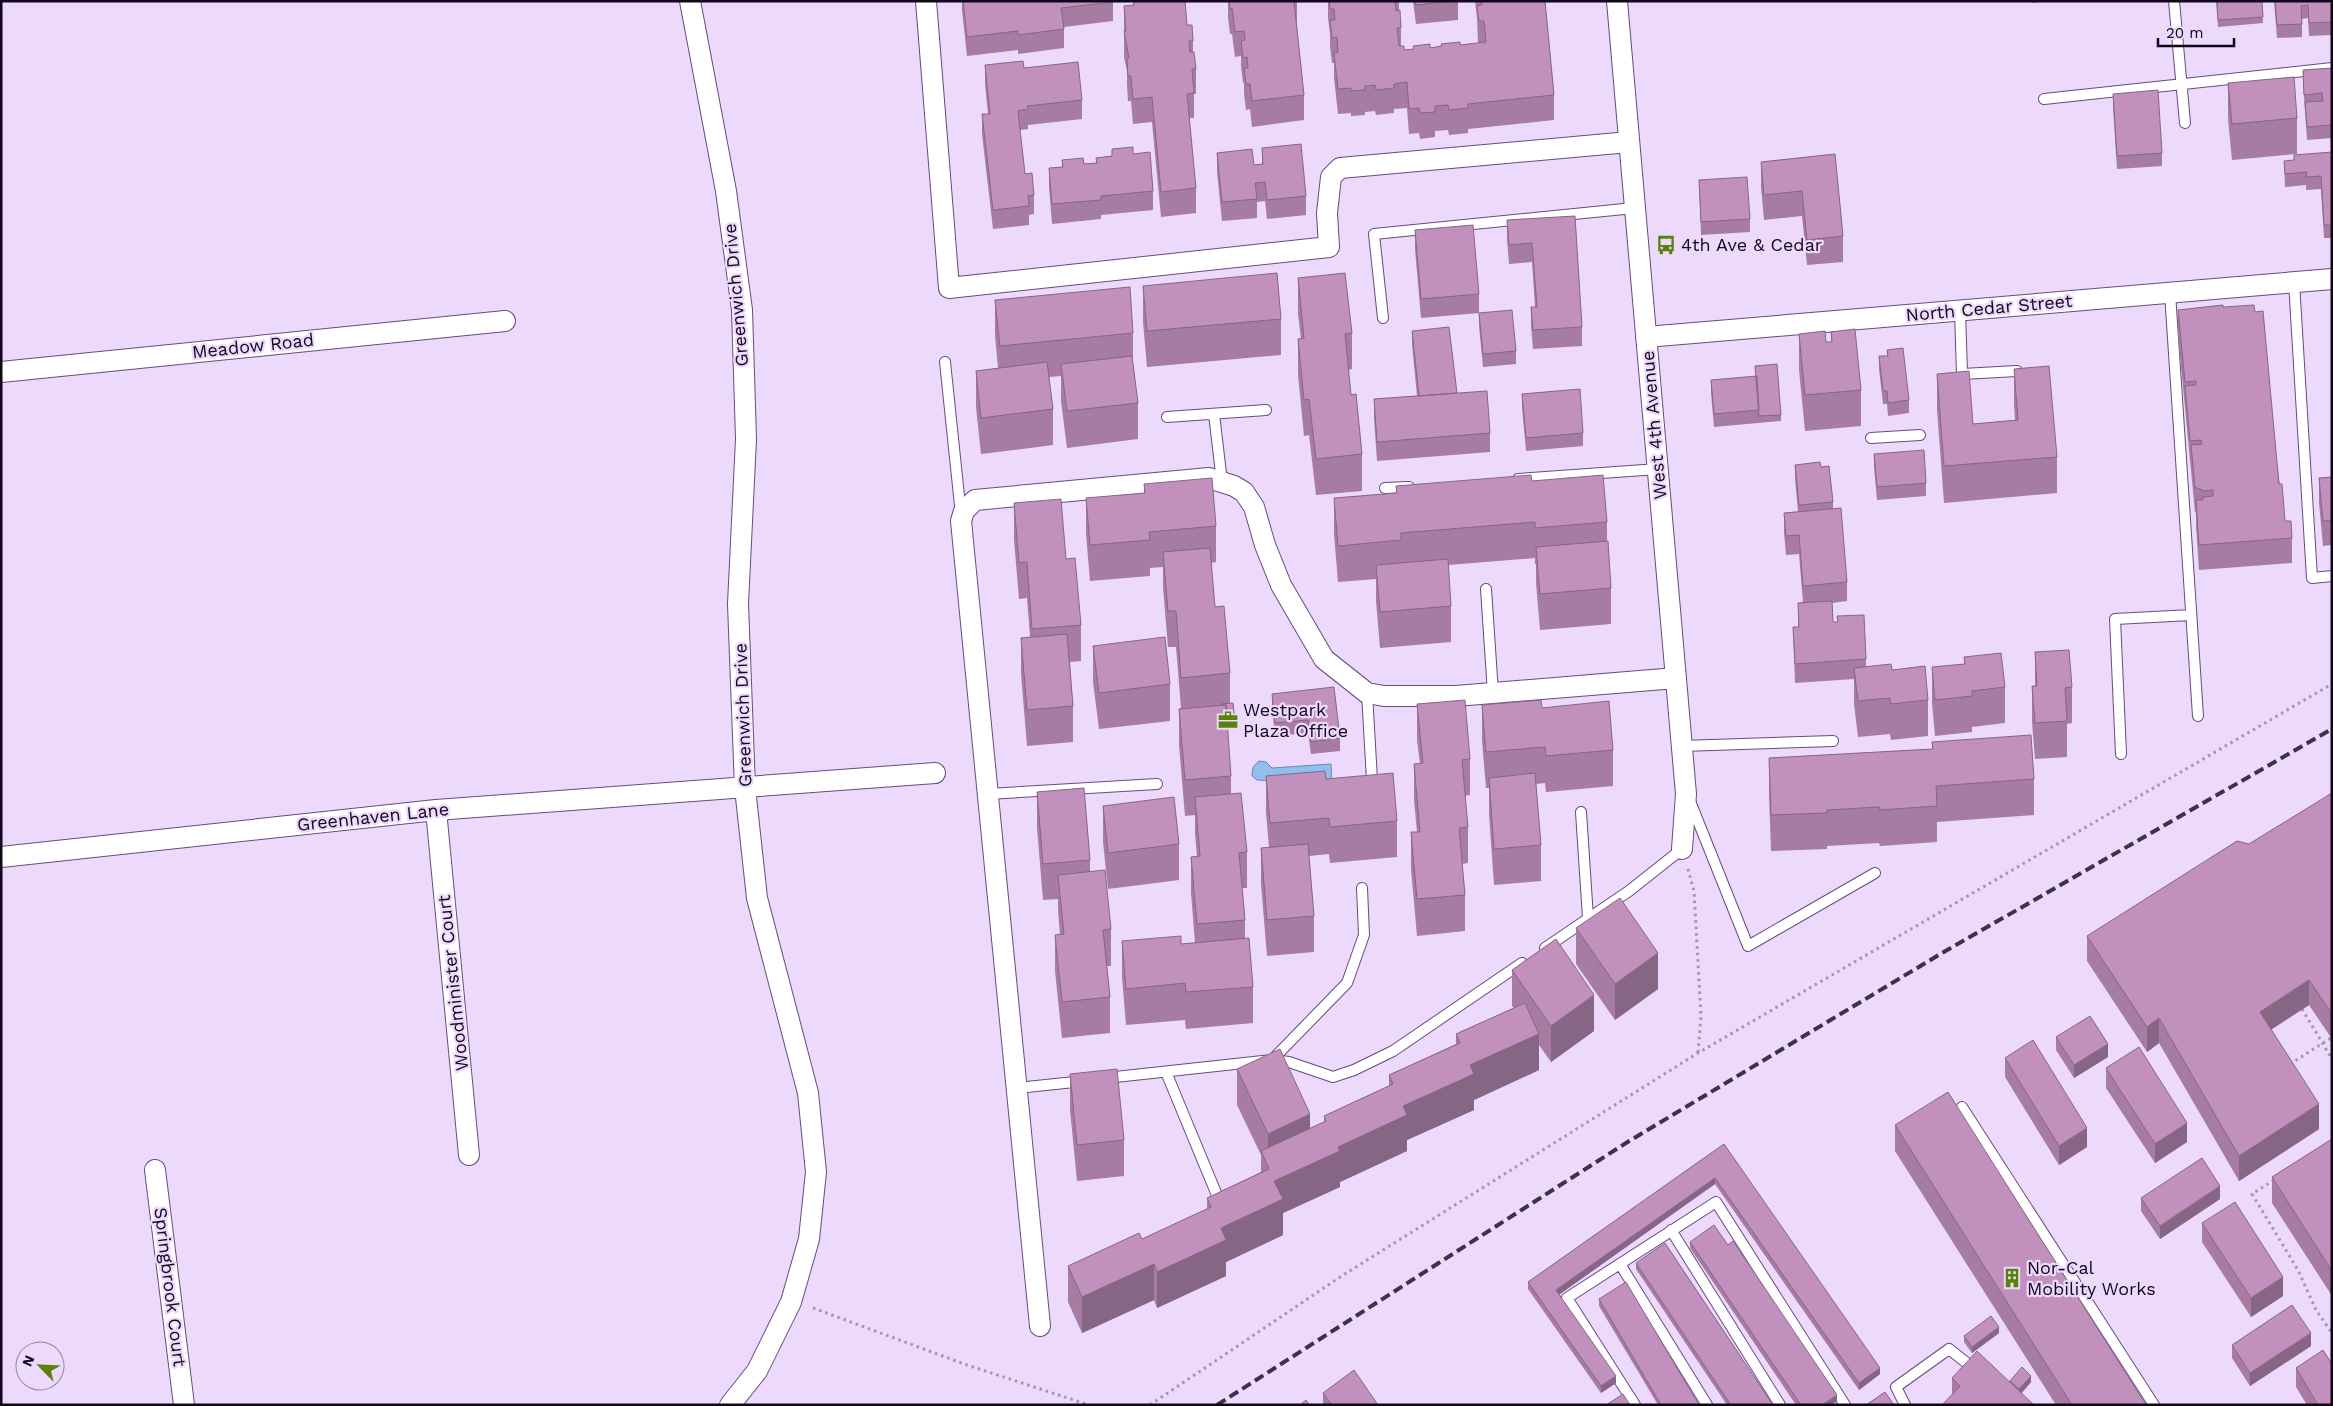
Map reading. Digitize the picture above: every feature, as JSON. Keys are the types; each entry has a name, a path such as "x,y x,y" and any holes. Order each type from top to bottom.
{"street":[{"name":"Greenwich Drive","path":"690,1 726,191 742,310 746,440 738,604 745,788 758,898 808,1093 816,1172 809,1239 791,1302 757,1371 730,1405"},
{"path":"926,1 950,288 1329,248 1327,213 1331,177 1340,168 1629,142"},
{"name":"West 4th Avenue","path":"1617,1 1686,794 1682,849"},
{"name":"North Cedar Street","path":"1646,337 2332,279"},
{"name":"Meadow Road","path":"1,372 505,321"},
{"path":"1040,1326 961,521 964,511 975,500 1209,478 1244,492 1254,507 1265,545 1281,586 1324,658 1367,693 1409,697 1493,693 1676,678"},
{"name":"Greenhaven Lane","path":"1,856 436,810 935,773"},
{"name":"Woodminister Court","path":"436,810 470,1155"},
{"name":"Springbrook Court","path":"155,1170 184,1405"}],"lane":[{"path":"2174,1 2185,123"},
{"path":"2044,99 2332,68"},
{"path":"1382,318 1374,234 1634,208"},
{"path":"2294,282 2312,578 2332,576"},
{"path":"2170,293 2198,716"},
{"path":"1960,311 1962,374 2017,371"},
{"path":"945,362 961,521"},
{"path":"1168,417 1266,410"},
{"path":"1214,414 1222,482"},
{"path":"1871,438 1920,435"},
{"path":"1511,479 1658,469"},
{"path":"1385,488 1424,486"},
{"path":"1486,589 1493,693"},
{"path":"2121,754 2115,619 2192,615"},
{"path":"1367,693 1372,780"},
{"path":"1682,746 1833,741"},
{"path":"988,794 1157,784"},
{"path":"1686,794 1748,946 1875,873"},
{"path":"1581,812 1588,918"},
{"path":"1017,1088 1272,1060 1289,1062 1333,1077 1354,1070 1393,1051 1629,891 1682,849"},
{"path":"1272,1060 1348,983 1364,935 1362,888"},
{"path":"1166,1072 1219,1200"},
{"path":"1962,1107 2154,1405"},
{"path":"1635,1405 1567,1298 1716,1202 1845,1405"},
{"path":"1671,1230 1780,1405"},
{"path":"1620,1264 1707,1405"},
{"path":"1905,1405 1896,1387 1948,1349 1988,1380"}],"path":[{"path":"1150,1405 1340,1276 1698,1053 2332,684"},
{"path":"1682,849 1694,892 1701,1016 1698,1053"},
{"path":"2302,1009 2332,1059"},
{"path":"2289,1064 2331,1038"},
{"path":"2276,1179 2252,1194 2298,1270 2316,1310 2332,1333"},
{"path":"791,1302 967,1365 1089,1405"}],"water":[{"path":"1259,761 1266,762 1272,768 1331,764 1332,792 1274,781 1257,780 1252,776 1253,767"}],"building":[{"path":"963,1 1113,2 1061,8 1064,29 1018,35 1018,31 967,37"},
{"path":"1134,1 1185,1 1187,25 1192,25 1193,41 1189,41 1190,52 1194,52 1196,69 1192,69 1194,93 1187,94 1196,188 1161,192 1152,97 1133,99 1131,76 1128,76 1127,59 1129,58 1124,31 1126,31 1124,6 1134,5"},
{"path":"1229,1 1297,1 1294,2 1304,95 1252,101 1250,84 1246,84 1244,68 1248,68 1247,57 1243,58 1241,41 1245,40 1244,31 1235,32 1232,8 1230,9"},
{"path":"1329,1 1395,1 1396,11 1400,10 1401,28 1397,28 1399,46 1404,46 1404,50 1414,49 1413,46 1430,44 1430,48 1442,46 1441,44 1460,42 1460,45 1486,42 1484,21 1479,21 1477,6 1482,5 1482,1 1545,1 1554,95 1468,104 1468,108 1449,110 1448,105 1435,106 1435,112 1420,113 1419,108 1409,109 1407,82 1394,84 1394,88 1376,90 1375,85 1365,86 1365,90 1351,91 1351,88 1338,89 1334,53 1338,52 1337,37 1332,38 1330,20 1335,20 1334,9 1330,9"},
{"path":"1415,1 1454,1 1416,5"},
{"path":"2217,1 2262,1 2263,17 2218,20"},
{"path":"2275,1 2332,1 2332,22 2309,23 2308,5 2301,6 2302,24 2277,25"},
{"path":"1023,61 1024,68 1078,62 1082,100 1027,106 1028,109 1018,111 1025,174 1032,173 1034,195 1028,196 1029,206 993,210 982,114 990,114 985,65"},
{"path":"2332,68 2332,125 2307,127 2305,102 2323,101 2322,93 2304,95 2303,70"},
{"path":"2294,77 2297,118 2232,124 2228,83"},
{"path":"2158,90 2162,153 2117,156 2113,94"},
{"path":"1301,144 1306,196 1267,200 1265,182 1255,183 1257,199 1222,202 1217,153 1252,149 1254,165 1263,164 1262,148"},
{"path":"1133,147 1133,154 1150,152 1153,191 1101,196 1101,200 1052,204 1049,168 1063,167 1062,160 1083,158 1084,164 1097,163 1096,158 1112,156 1112,149"},
{"path":"2332,152 2332,225 2324,225 2321,176 2306,177 2307,172 2285,174 2284,161 2294,160 2294,155"},
{"path":"1835,154 1843,236 1807,240 1802,191 1764,195 1761,162"},
{"path":"1747,177 1750,219 1701,222 1699,180"},
{"path":"1575,216 1582,327 1533,330 1531,307 1537,307 1532,243 1509,245 1507,220"},
{"path":"1473,225 1479,294 1421,299 1415,230"},
{"path":"1277,273 1281,319 1147,331 1143,286"},
{"path":"1345,273 1352,333 1345,334 1351,395 1356,394 1362,454 1316,459 1309,399 1304,400 1298,339 1304,338 1298,278"},
{"path":"1130,287 1133,333 1000,346 995,300"},
{"path":"2223,305 2223,307 2254,305 2255,312 2263,311 2279,484 2282,484 2285,521 2291,521 2292,538 2199,545 2196,500 2203,500 2203,497 2213,496 2213,490 2204,491 2195,487 2191,445 2202,444 2201,440 2190,441 2185,386 2196,385 2196,381 2185,382 2178,310"},
{"path":"1512,310 1516,351 1483,354 1479,313"},
{"path":"1449,327 1457,393 1419,396 1412,331"},
{"path":"1855,329 1861,390 1805,395 1799,334 1825,331 1826,342 1832,342 1831,332"},
{"path":"1903,348 1909,400 1888,403 1887,391 1883,391 1879,356 1888,356 1887,350"},
{"path":"1132,356 1138,403 1067,411 1061,364"},
{"path":"1047,362 1053,409 981,418 976,371"},
{"path":"1777,364 1781,415 1759,416 1755,366"},
{"path":"2049,366 2057,457 1944,466 1937,374 1969,371 1973,424 2018,420 2014,369"},
{"path":"1757,376 1759,410 1714,414 1711,380"},
{"path":"1580,389 1583,433 1526,438 1522,394"},
{"path":"1487,391 1490,433 1377,442 1374,399"},
{"path":"1924,450 1926,483 1877,487 1874,454"},
{"path":"1820,462 1821,467 1829,466 1833,502 1799,505 1795,465"},
{"path":"1531,475 1532,481 1603,475 1607,522 1535,528 1535,522 1401,533 1401,540 1338,546 1334,498 1397,493 1396,486"},
{"path":"2332,477 2332,520 2323,521 2319,478"},
{"path":"1212,478 1216,526 1149,532 1150,540 1090,545 1086,498 1145,493 1144,484"},
{"path":"1061,499 1066,559 1075,558 1081,625 1032,629 1027,562 1019,563 1014,503"},
{"path":"1841,508 1847,582 1803,586 1799,535 1786,536 1784,513"},
{"path":"1608,541 1611,588 1540,594 1536,547"},
{"path":"1210,548 1215,607 1224,606 1230,673 1181,678 1176,611 1168,611 1163,552"},
{"path":"1448,559 1451,606 1380,612 1376,565"},
{"path":"1832,601 1833,622 1838,622 1837,616 1864,615 1866,659 1795,664 1793,627 1799,627 1798,603"},
{"path":"1067,634 1073,706 1027,710 1021,638"},
{"path":"1165,637 1170,684 1099,693 1093,646"},
{"path":"2069,650 2072,687 2065,688 2067,721 2035,723 2032,686 2037,686 2035,652"},
{"path":"2001,653 2005,687 1972,691 1972,696 1935,700 1932,667 1965,664 1964,657"},
{"path":"1891,664 1892,670 1925,666 1928,700 1891,704 1890,698 1858,701 1854,668"},
{"path":"1334,687 1340,738 1311,742 1308,720 1275,723 1272,694"},
{"path":"1465,700 1470,759 1462,760 1468,827 1459,828 1465,895 1417,899 1411,832 1420,832 1414,764 1423,763 1417,704"},
{"path":"1541,700 1542,708 1609,701 1613,750 1546,756 1545,747 1486,752 1482,705"},
{"path":"1233,703 1235,722 1227,723 1226,705 1221,704"},
{"path":"1226,705 1231,776 1185,780 1179,709"},
{"path":"2031,735 2034,779 1936,786 1937,806 1880,810 1879,807 1827,810 1827,813 1771,815 1769,758 1933,749 1932,742"},
{"path":"1325,771 1326,779 1393,773 1397,821 1330,827 1329,818 1270,823 1266,776"},
{"path":"1535,773 1541,845 1494,849 1489,778"},
{"path":"1084,788 1090,860 1043,864 1037,792"},
{"path":"1241,793 1247,852 1239,853 1245,920 1197,924 1191,857 1200,856 1195,797"},
{"path":"2332,793 2332,1014 2309,980 2260,1012 2319,1104 2239,1156 2159,1018 2147,1027 2087,936 2237,841 2249,844"},
{"path":"1174,797 1179,844 1108,853 1103,806"},
{"path":"1308,844 1314,916 1267,920 1261,848"},
{"path":"1105,870 1111,929 1103,930 1110,997 1062,1002 1055,935 1064,934 1058,875"},
{"path":"1620,898 1658,953 1615,984 1576,928"},
{"path":"1181,936 1181,944 1249,938 1253,987 1186,992 1185,983 1126,989 1122,941"},
{"path":"1556,939 1594,995 1551,1026 1512,970"},
{"path":"1525,1003 1539,1034 1470,1065 1474,1074 1403,1106 1407,1115 1338,1147 1340,1151 1274,1181 1283,1199 1221,1228 1226,1240 1157,1272 1154,1264 1082,1297 1068,1266 1139,1233 1142,1239 1211,1207 1207,1198 1269,1169 1261,1151 1326,1121 1324,1116 1393,1084 1389,1075 1460,1043 1456,1034"},
{"path":"2090,1016 2108,1044 2074,1065 2056,1037"},
{"path":"2033,1040 2087,1128 2059,1146 2005,1058"},
{"path":"2139,1047 2187,1123 2155,1144 2106,1068"},
{"path":"1280,1049 1310,1114 1268,1134 1237,1069"},
{"path":"1117,1069 1124,1140 1077,1145 1070,1074"},
{"name":"Nor-Cal Mobility Works","path":"1948,1092 2146,1405 2072,1405 1895,1125"},
{"path":"2332,1139 2332,1271 2272,1177"},
{"path":"1724,1144 1880,1368 1859,1383 1715,1178 1556,1290 1616,1376 1601,1386 1528,1282"},
{"path":"2202,1158 2220,1186 2160,1226 2141,1198"},
{"path":"2235,1202 2283,1277 2251,1298 2202,1223"},
{"path":"1714,1225 1728,1245 1733,1241 1837,1395 1822,1405 1801,1405 1690,1242"},
{"path":"1665,1243 1773,1405 1731,1405 1636,1263"},
{"path":"1626,1282 1699,1405 1661,1405 1599,1299"},
{"path":"2292,1305 2311,1333 2250,1373 2232,1345"},
{"path":"1991,1316 1999,1327 1972,1347 1964,1336"},
{"path":"2323,1350 2332,1364 2332,1405 2318,1405 2296,1368"},
{"path":"1977,1351 2034,1405 1942,1405 1960,1386 1952,1378"},
{"path":"2022,1367 2031,1376 2019,1389 2010,1381"},
{"path":"1354,1370 1378,1405 1332,1405 1323,1393"},
{"path":"1885,1392 1894,1405 1866,1405"},
{"path":"1623,1394 1630,1405 1606,1405"},
{"path":"1306,1400 1309,1405 1300,1405"}],"railway":[{"path":"1217,1405 1626,1143 1942,953 2332,729"}],"place":[{"name":"4th Ave & Cedar","path":"1666,245"},
{"name":"Westpark Plaza Office","path":"1228,720"},
{"name":"Nor-Cal Mobility Works","path":"2012,1278"}]}
